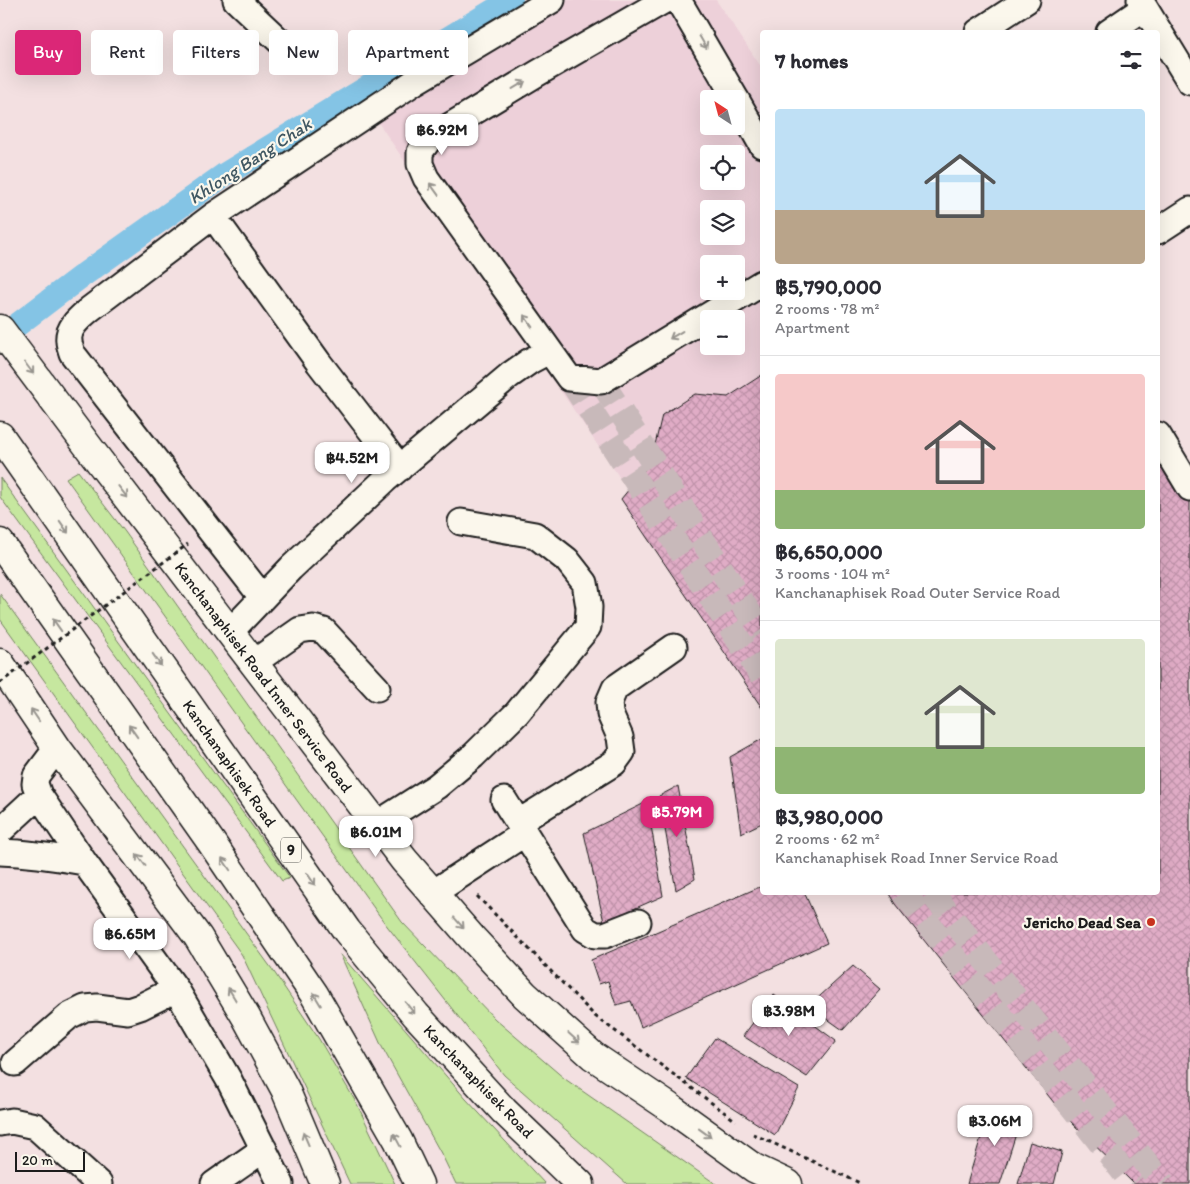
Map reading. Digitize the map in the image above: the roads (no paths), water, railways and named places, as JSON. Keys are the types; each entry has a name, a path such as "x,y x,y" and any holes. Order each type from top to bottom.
{"main road":[{"name":"Kanchanaphisek Road Inner Service Road","path":"0,329 404,860 472,938 525,995 593,1056 669,1107 762,1176 788,1184"},
{"name":"Kanchanaphisek Road","path":"0,436 347,931 416,1015 504,1111 580,1184"},
{"path":"0,543 211,842 314,994 398,1140 419,1184"},
{"path":"0,662 57,748 207,953 246,1017 285,1089 324,1184"}],"street":[{"path":"236,0 269,31"},
{"path":"262,597 72,353 69,341 70,330 90,309 213,216 416,81 552,0"},
{"path":"664,0 430,138 420,152 420,164 426,178 530,362 569,378 601,381 760,283"},
{"path":"678,0 731,90"},
{"path":"981,30 1027,0"},
{"path":"1111,30 1142,4 1158,30"},
{"path":"1160,33 1190,82"},
{"path":"745,115 760,141"},
{"path":"1160,231 1190,210"},
{"path":"213,216 319,363 400,468"},
{"path":"230,632 262,597 385,480 530,362"},
{"path":"1160,438 1190,488"},
{"path":"377,824 437,786 473,756 517,713 588,627 589,607 585,583 567,560 536,535 461,522"},
{"path":"253,663 300,630 313,628 324,631 377,688"},
{"path":"433,893 614,763 622,752 620,737 610,714 608,702 615,688 674,647"},
{"path":"57,748 36,776 35,784 39,795 84,862 176,989 229,1080 281,1184"},
{"path":"39,795 0,835 12,852 84,862"},
{"path":"504,800 585,929 594,935 605,935 638,922"},
{"path":"16,1063 69,1016 85,1008 97,1007 128,1011 176,989"},
{"path":"0,1123 12,1121 36,1126 99,1184"},
{"path":"214,1184 264,1149"}],"waterway":[{"name":"Khlong Bang Chak","path":"0,338 79,278 224,175 511,0"}],"tunnel":[{"path":"569,378 760,673"},
{"path":"601,381 760,630"},
{"path":"905,895 1133,1184"},
{"path":"933,895 1163,1184"}],"place":[{"name":"Jericho Dead Sea","path":"1151,922"}]}
